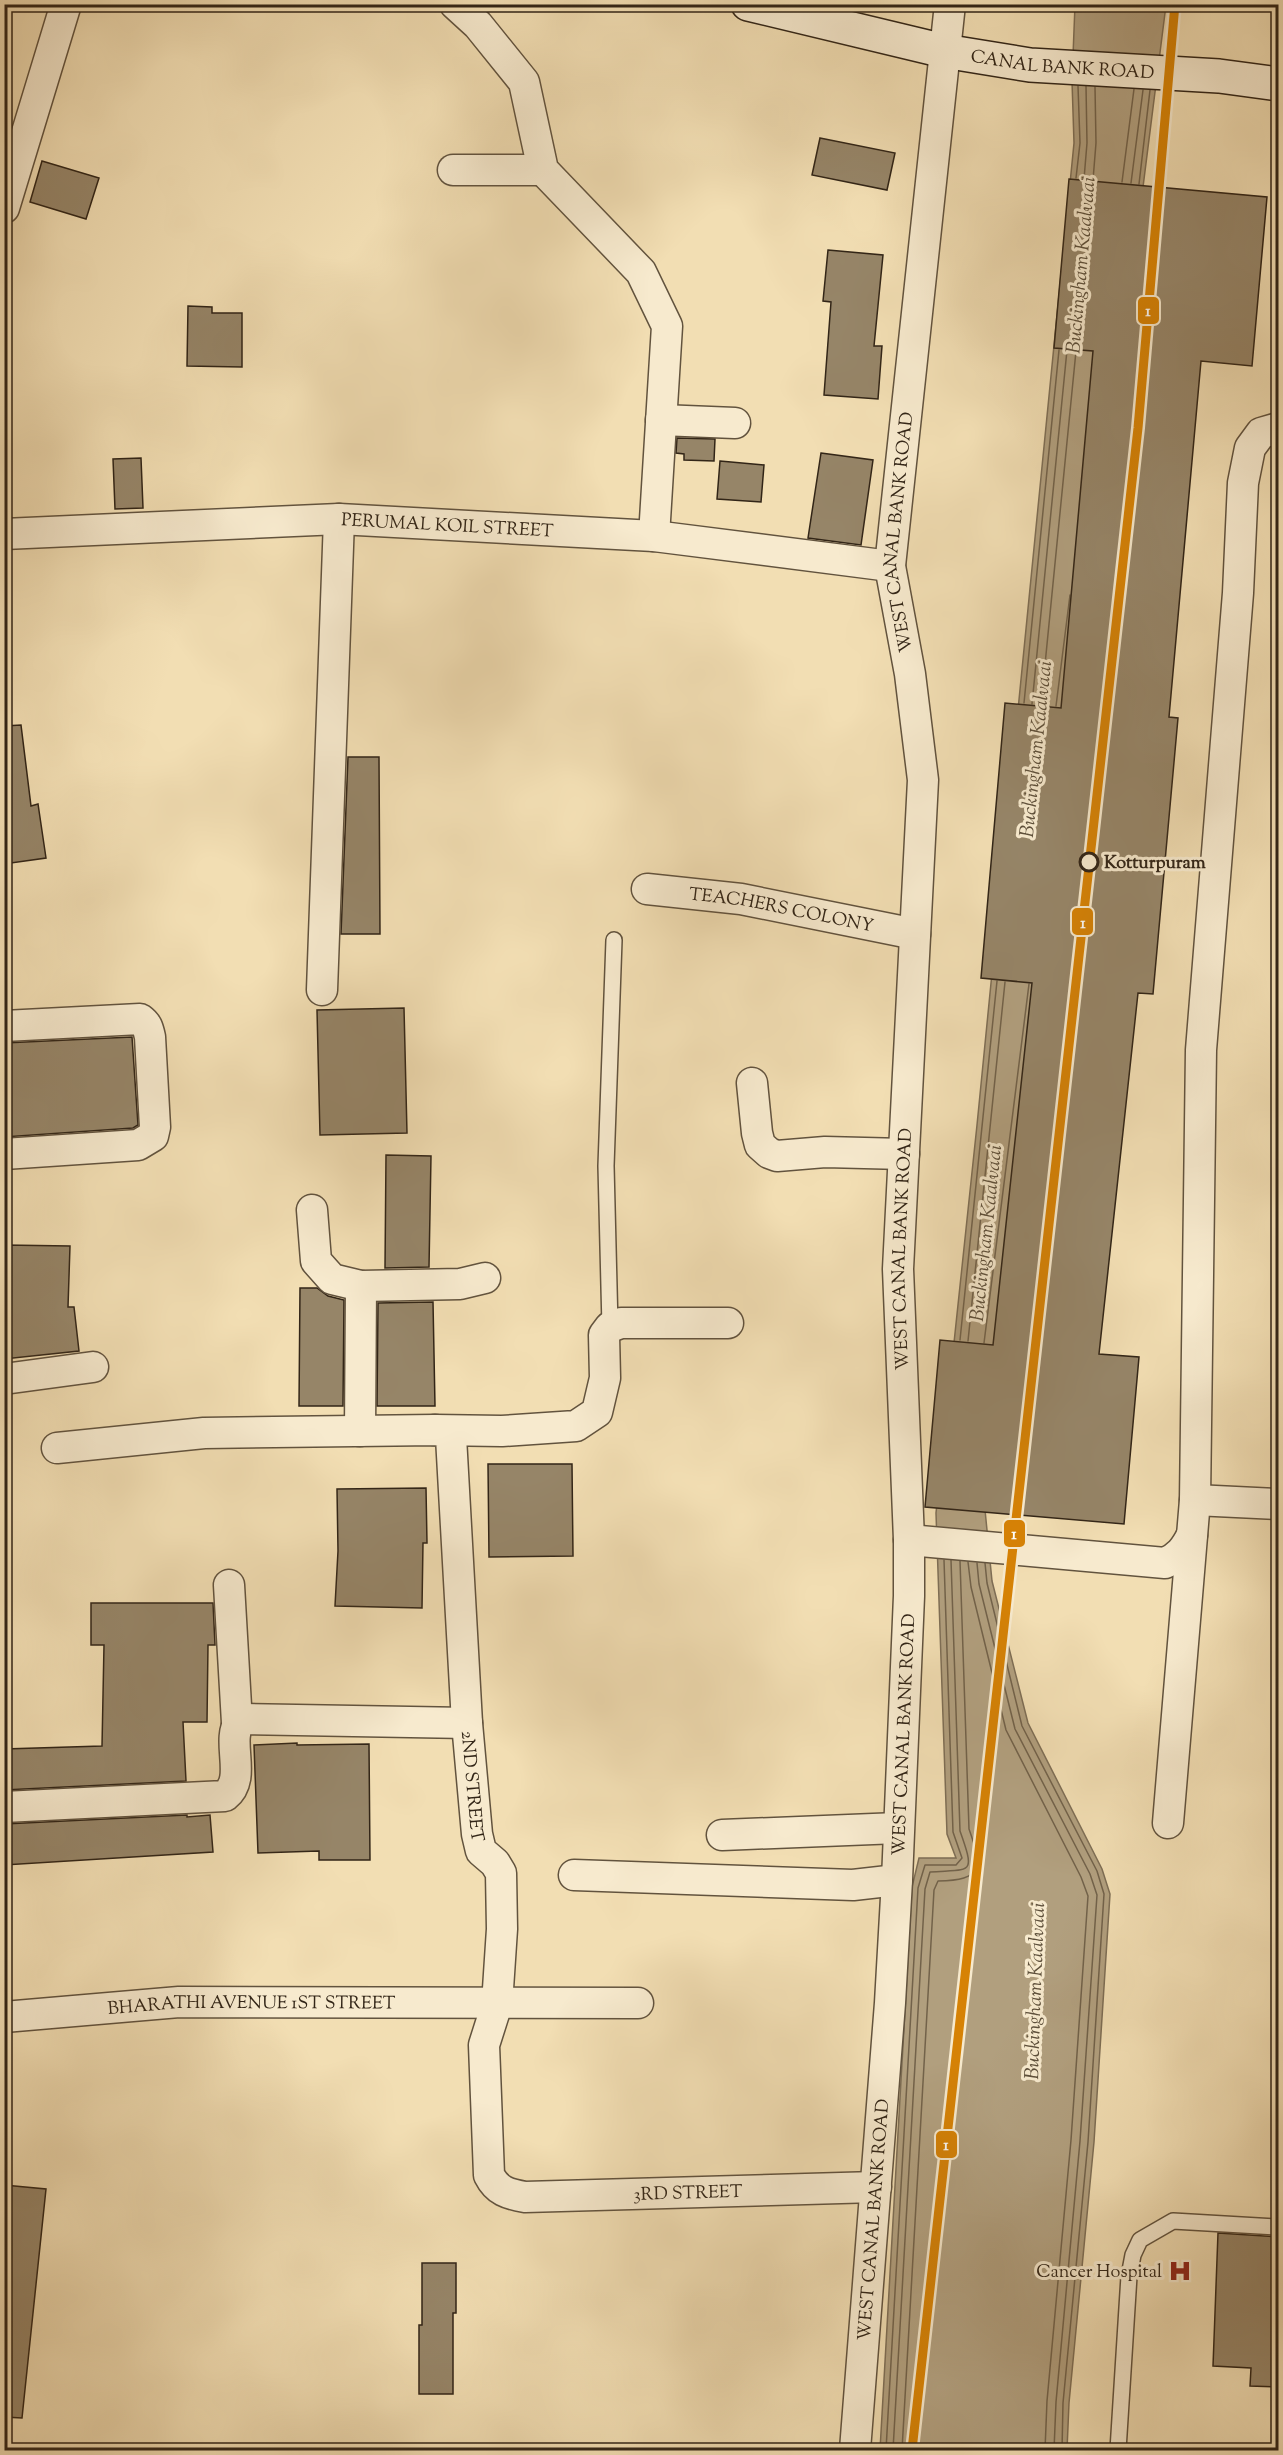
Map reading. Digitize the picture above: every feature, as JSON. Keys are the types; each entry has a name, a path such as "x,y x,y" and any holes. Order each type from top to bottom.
{"street":[{"path":"4,208 66,4"},
{"path":"455,4 478,25 524,82 543,170 641,272 667,327 654,536"},
{"name":"CANAL BANK ROAD","path":"748,4 944,51 1030,65 1219,76 1278,84"},
{"name":"WEST CANAL BANK ROAD","path":"855,2451 897,1880 909,1596 919,1542 898,1269 923,780 910,674 890,566 950,4"},
{"path":"453,170 543,170"},
{"path":"661,420 735,423"},
{"path":"1168,1823 1195,1500 1201,1050 1238,593 1243,483 1250,448 1261,433 1278,428"},
{"path":"322,990 339,519"},
{"name":"PERUMAL KOIL STREET","path":"4,534 339,519 654,536 890,566"},
{"name":"TEACHERS COLONY","path":"648,889 741,899 915,934"},
{"path":"4,1026 140,1019 144,1021 148,1026 150,1037 155,1127 153,1136 138,1145 4,1154"},
{"path":"752,1083 757,1133 760,1145 769,1153 777,1156 825,1152 903,1154"},
{"path":"312,1210 316,1261 332,1279 361,1287 460,1284 485,1278"},
{"path":"360,1431 361,1287"},
{"path":"57,1448 204,1433 360,1431 443,1433 576,1426 597,1412 605,1378 604,1335 610,1327 621,1323 728,1323"},
{"path":"4,1379 93,1367"},
{"name":"2ND STREET","path":"443,1433 466,1723 479,1843 481,1851 495,1863 501,1873 502,1929 497,2004 484,2045 489,2175 502,2192"},
{"path":"1195,1500 1278,1504"},
{"path":"919,1542 1165,1563 1176,1558 1186,1549 1192,1535"},
{"path":"4,1807 225,1796 231,1791 235,1782 237,1723 230,1585"},
{"path":"237,1723 244,1719 254,1718 466,1723"},
{"path":"722,1835 898,1828"},
{"path":"574,1875 853,1885 897,1880"},
{"name":"BHARATHI AVENUE 1ST STREET","path":"4,2017 179,2002 638,2003"},
{"name":"3RD STREET","path":"502,2192 525,2197 876,2187"}],"lane":[{"path":"610,1327 606,1166 614,940"},
{"path":"1118,2451 1129,2276 1140,2240 1173,2222 1278,2227"}],"water":[{"name":"Buckingham Kaalvaai","path":"1075,5 1166,5 981,1469 992,1581 1028,1723 1102,1869 1110,1894 1094,2142 1069,2403 1067,2450 880,2450 912,1887 919,1858 956,1858 947,1834 936,1513 977,1125 1074,143 1072,81"}],"building":[{"path":"820,138 895,153 887,190 812,175"},
{"path":"42,161 99,178 86,219 30,202"},
{"path":"1069,179 1267,197 1252,366 1201,361 1169,717 1178,718 1153,994 1138,993 1099,1354 1139,1357 1124,1524 925,1507 940,1340 993,1345 1032,983 981,978 1005,703 1061,708 1093,351 1054,348"},
{"path":"828,250 883,255 874,346 882,346 878,399 824,395 831,302 823,301"},
{"path":"188,306 212,307 212,313 242,313 242,367 187,366"},
{"path":"677,438 715,439 714,461 684,460 684,454 676,453"},
{"path":"821,453 873,460 861,545 808,538"},
{"path":"141,458 143,508 115,509 113,459"},
{"path":"720,461 764,465 761,502 717,499"},
{"path":"21,725 31,806 38,804 46,858 4,864 4,726"},
{"path":"348,757 379,757 380,934 341,934"},
{"path":"404,1008 407,1133 320,1135 317,1010"},
{"path":"132,1037 138,1125 133,1128 4,1137 4,1043"},
{"path":"386,1155 431,1156 429,1267 385,1268"},
{"path":"4,1245 70,1246 68,1307 74,1307 79,1351 4,1359"},
{"path":"300,1288 317,1288 328,1296 344,1300 343,1406 299,1406"},
{"path":"433,1302 435,1406 377,1406 378,1303"},
{"path":"488,1464 572,1464 573,1556 489,1557"},
{"path":"426,1488 427,1543 423,1543 422,1608 335,1606 338,1551 337,1489"},
{"path":"91,1603 213,1603 215,1645 208,1645 207,1722 183,1722 186,1781 4,1790 4,1749 102,1746 104,1645 91,1645"},
{"path":"297,1743 297,1745 369,1744 370,1860 319,1860 319,1851 258,1853 254,1745"},
{"path":"187,1815 187,1817 210,1815 213,1852 4,1865 4,1824"},
{"path":"4,2185 46,2189 22,2418 4,2417"},
{"path":"1218,2233 1278,2237 1278,2387 1250,2386 1251,2368 1213,2366"},
{"path":"422,2263 456,2263 456,2313 453,2313 453,2394 419,2394"}],"transit line":[{"name":"1","path":"912,2450 1138,428 1175,4"}],"place":[{"name":"Kotturpuram","path":"1089,862"},
{"name":"Cancer Hospital","path":"1180,2271"}]}
